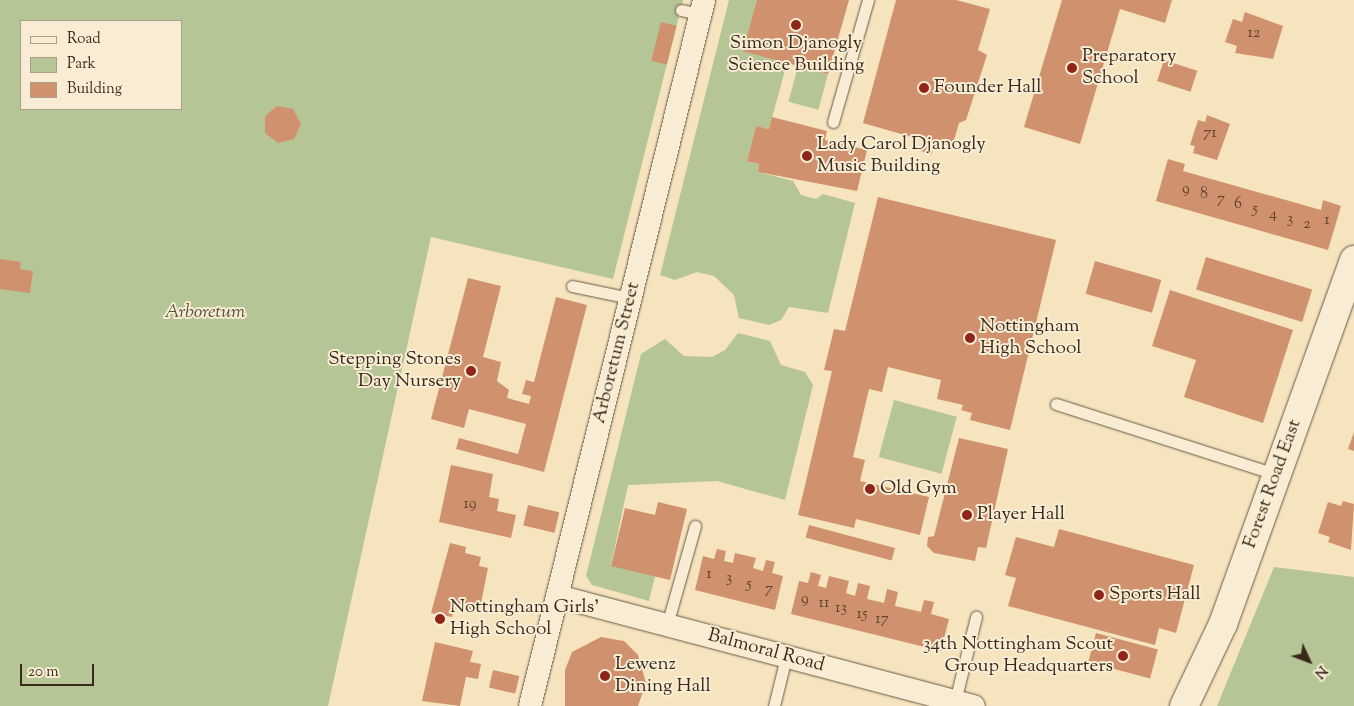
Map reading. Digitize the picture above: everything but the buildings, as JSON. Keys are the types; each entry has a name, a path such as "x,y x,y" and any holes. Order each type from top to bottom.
{"street":[{"name":"Arboretum Street","path":"530,706 630,298 695,8"},
{"name":"Forest Road East","path":"1184,706 1223,624 1354,260"},
{"name":"Balmoral Road","path":"557,596 965,704"}],"lane":[{"path":"833,122 868,0"},
{"path":"572,286 630,298"},
{"path":"1056,404 1277,474"},
{"path":"667,625 695,526"},
{"path":"965,704 976,617"},
{"path":"774,706 786,657"}],"green space":[{"name":"Arboretum","path":"0,0 683,0 613,279 431,237 328,706 0,706"},
{"path":"729,0 757,0 787,63 769,129 756,126 747,161 759,164 758,172 793,181 801,195 816,199 823,194 855,203 828,313 789,307 781,320 769,325 739,318 734,295 714,276 697,272 675,280 660,275"},
{"path":"798,66 828,74 818,110 788,102"},
{"path":"738,333 770,341 781,365 805,372 813,385 785,500 717,481 628,485 611,565 655,576 649,601 592,585 586,576 641,354 665,339 684,356 712,357 725,350"},
{"path":"894,400 957,417 942,474 879,457"},
{"path":"1274,567 1354,577 1354,706 1217,706"}],"place":[{"name":"Simon Djanogly Science Building","path":"796,25"},
{"name":"Preparatory School","path":"1072,68"},
{"name":"Founder Hall","path":"924,88"},
{"name":"Lady Carol Djanogly Music Building","path":"807,156"},
{"name":"Nottingham High School","path":"970,338"},
{"name":"Stepping Stones Day Nursery","path":"471,371"},
{"name":"Old Gym","path":"870,489"},
{"name":"Player Hall","path":"967,515"},
{"name":"Sports Hall","path":"1099,595"},
{"name":"Nottingham Girls' High School","path":"440,619"},
{"name":"34th Nottingham Scout Group Headquarters","path":"1123,656"},
{"name":"Lewenz Dining Hall","path":"605,676"}]}
